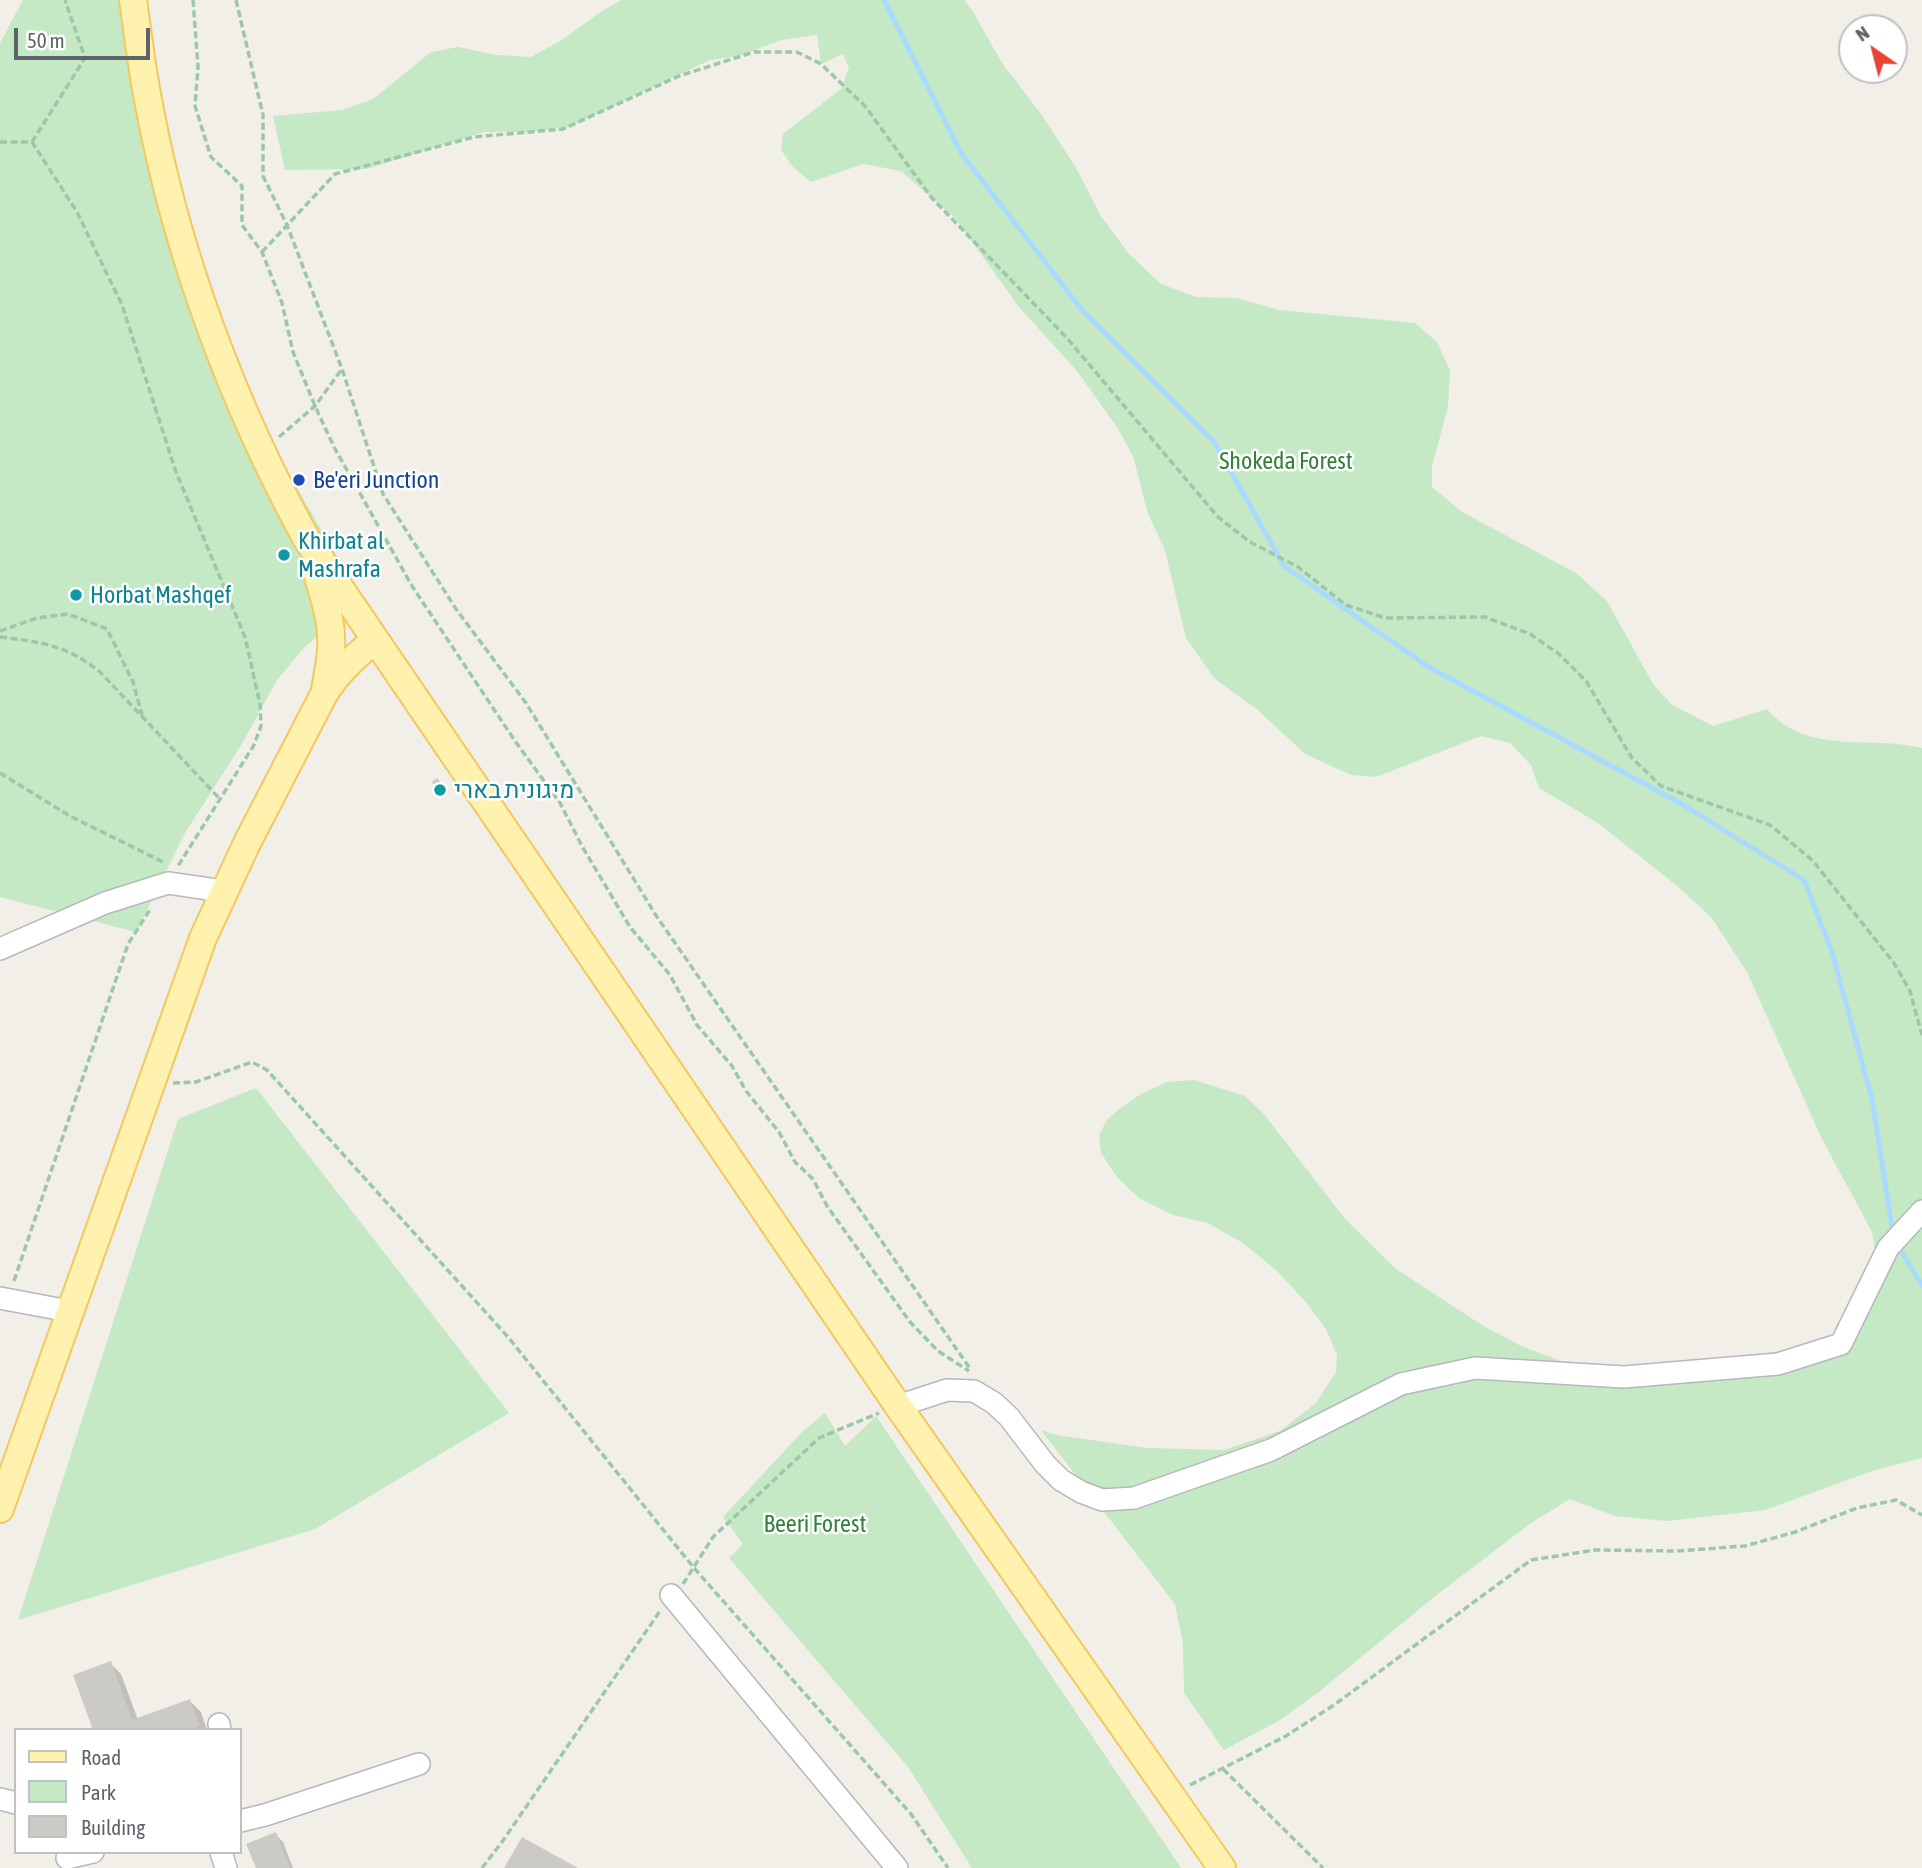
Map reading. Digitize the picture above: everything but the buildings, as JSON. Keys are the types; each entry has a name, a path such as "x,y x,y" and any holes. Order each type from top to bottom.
{"main road":[{"path":"133,0 149,106 169,192 204,312 262,452 306,538 898,1406 1222,1868"},
{"path":"306,538 329,618 331,649 324,694"},
{"path":"0,1509 151,1079 223,891 324,694 350,660 374,641"}],"street":[{"path":"0,949 105,903 168,883 223,891"},
{"path":"898,1406 947,1390 974,1391 994,1403 1009,1417 1045,1464 1061,1480 1102,1500 1134,1498 1271,1450 1401,1384 1475,1368 1624,1377 1778,1364 1841,1344 1888,1248 1922,1211"},
{"path":"4,1299 69,1311"},
{"path":"671,1595 897,1868"},
{"path":"242,1821 419,1764"},
{"path":"67,1859 86,1854"}],"path":[{"path":"32,142 85,58 65,0"},
{"path":"193,0 198,67 195,106 211,156 242,186 243,225 262,252 282,303 293,352 315,406 334,447 412,586 559,803 630,927 670,975 696,1025 732,1066 746,1091 779,1132 795,1162 813,1179 827,1206 910,1322 938,1351 967,1368 974,1377"},
{"path":"236,0 262,115 263,176 287,225 342,369 383,494 456,609 526,703 657,917 994,1403"},
{"path":"262,252 335,174 474,137 562,129 678,76 754,51 797,52 821,64 865,106 931,197 1066,337 1218,517 1250,542 1298,567 1346,605 1385,618 1485,617 1530,634 1559,654 1586,681 1632,758 1661,786 1770,825 1814,861 1894,963 1910,992 1922,1035"},
{"path":"0,142 32,142"},
{"path":"0,773 70,816 176,869 254,746 261,726 260,704 245,636 176,472 121,305 77,212 32,142"},
{"path":"262,452 315,406 342,369"},
{"path":"0,631 37,618 68,614 107,629 133,682 142,717"},
{"path":"0,637 49,643 83,659 100,672 220,799"},
{"path":"4,1299 128,944 168,883"},
{"path":"151,1079 165,1084 196,1082 252,1062 267,1070 508,1337 694,1568 911,1814 948,1868"},
{"path":"1172,1794 1286,1736 1334,1705 1531,1560 1595,1549 1676,1551 1745,1546 1795,1532 1857,1508 1896,1500 1922,1515"},
{"path":"1222,1769 1323,1868"}],"green space":[{"path":"23,0 137,0 151,84 208,291 273,447 360,596 303,649 277,680 243,742 185,833 136,932 0,897 0,43"},
{"name":"Shokeda Forest","path":"621,0 964,0 1002,63 1041,114 1075,166 1101,216 1128,253 1161,284 1196,297 1236,298 1279,310 1415,323 1437,342 1450,371 1448,407 1432,466 1432,487 1462,512 1576,573 1607,601 1653,684 1672,705 1713,726 1767,709 1783,724 1820,739 1922,748 1922,1458 1872,1471 1765,1510 1667,1521 1615,1516 1570,1499 1531,1523 1434,1597 1320,1691 1280,1720 1224,1750 1184,1693 1183,1644 1175,1604 1041,1430 1056,1435 1147,1448 1224,1450 1280,1431 1316,1403 1336,1372 1337,1355 1326,1329 1305,1301 1277,1271 1243,1243 1208,1223 1173,1215 1139,1198 1117,1177 1101,1153 1099,1136 1106,1121 1119,1109 1141,1094 1167,1082 1194,1080 1245,1096 1263,1113 1346,1220 1396,1269 1482,1325 1521,1346 1564,1362 1606,1370 1705,1365 1826,1342 1862,1313 1879,1269 1872,1232 1822,1139 1747,972 1711,917 1676,885 1598,823 1539,788 1531,765 1510,743 1481,736 1376,777 1351,775 1305,754 1259,711 1214,678 1186,638 1165,550 1148,514 1133,456 1117,427 1077,371 1019,307 955,218 901,171 863,164 811,182 793,167 781,150 783,134 841,89 849,68 843,54 821,64 817,35 781,40 739,56 710,60 569,127 527,132 484,132 367,169 285,170 273,116 342,110 373,99 431,52 458,47 497,55 531,57 562,40"},
{"path":"256,1088 509,1413 315,1529 18,1620 178,1119"},
{"name":"Beeri Forest","path":"825,1413 845,1446 876,1416 1181,1868 972,1868 908,1767 729,1558 743,1544 723,1517 802,1432"}],"waterway":[{"path":"884,0 961,153 1082,310 1215,443 1284,566 1427,666 1680,803 1804,880 1832,952 1872,1099 1893,1234"},
{"path":"1898,1246 1922,1285"}],"place":[{"name":"Be'eri Junction","path":"299,480"},
{"name":"Khirbat al Mashrafa","path":"284,555"},
{"name":"Horbat Mashqef","path":"76,595"},
{"name":"מיגונית בארי","path":"440,790"}]}
